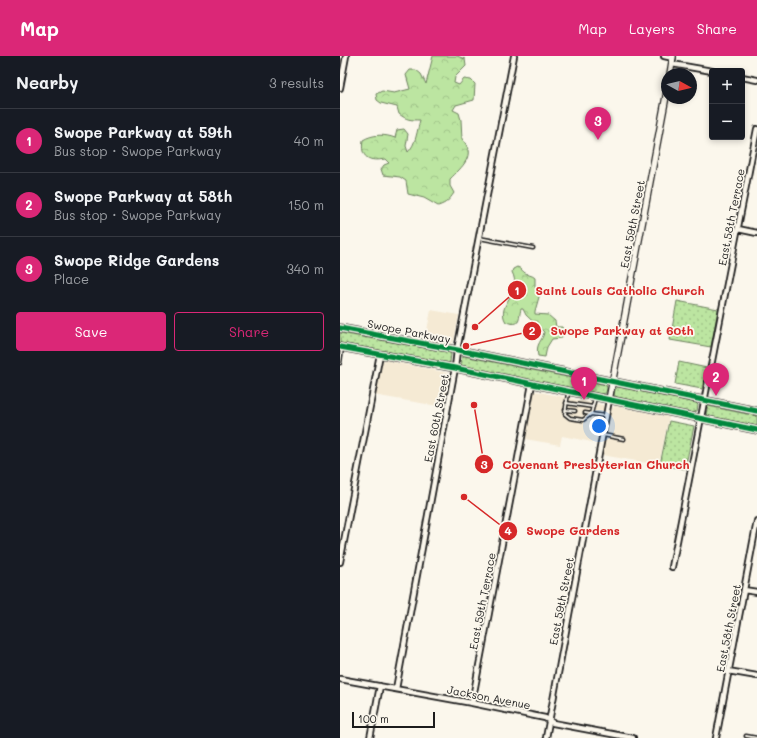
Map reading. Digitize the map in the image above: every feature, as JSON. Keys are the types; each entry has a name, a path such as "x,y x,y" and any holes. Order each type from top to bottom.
{"main road":[{"name":"Swope Parkway","path":"340,328 457,350 757,411"},
{"path":"341,347 455,368 757,430"}],"street":[{"path":"340,88 346,56"},
{"name":"East 60th Street","path":"396,689 455,368 457,350 514,56"},
{"path":"664,56 709,70"},
{"path":"745,78 757,80"},
{"name":"East 59th Street","path":"546,738 665,104"},
{"name":"East 58th Terrace","path":"672,567 738,229 754,157 757,129"},
{"path":"738,229 757,233"},
{"path":"340,562 380,354"},
{"name":"East 59th Terrace","path":"472,703 532,384"},
{"name":"East 58th Street","path":"716,738 757,521"},
{"path":"744,590 757,592"},
{"path":"728,671 757,676"},
{"name":"Jackson Avenue","path":"340,679 472,703 546,718 553,723 633,738"},
{"path":"370,738 380,686"}],"lane":[{"path":"479,238 533,248"},
{"path":"340,363 341,347"},
{"path":"568,391 565,414 570,418 583,420 591,414 595,397"},
{"path":"566,403 593,407"},
{"path":"565,410 575,411"},
{"path":"584,413 606,416"},
{"path":"602,435 624,439"},
{"path":"746,736 757,738"}],"shaded area":[{"path":"431,310 459,315 454,340 452,343 447,345 425,340"},
{"path":"384,360 448,373 449,378 444,407 373,395 380,362"},
{"path":"535,391 603,405 604,407 597,443 562,436 560,445 525,439 533,394"},
{"path":"615,406 669,417 659,465 602,455 610,409"}],"green space":[{"path":"433,56 457,56 465,59 466,66 455,77 454,83 459,85 464,79 471,80 475,84 474,100 456,105 453,110 459,113 462,139 468,150 468,156 463,165 450,179 450,186 454,193 448,201 438,206 424,198 408,194 406,181 400,177 383,175 381,169 384,165 389,163 385,159 370,159 364,155 362,146 363,140 367,138 379,135 395,138 397,130 404,129 408,134 406,146 408,152 411,149 416,137 420,120 407,119 399,114 397,107 381,103 377,100 376,94 382,91 394,93 410,89 406,75 410,70 416,70 421,74 426,84"},
{"path":"517,267 535,278 535,286 539,297 535,314 548,315 555,321 556,327 562,327 563,329 562,338 552,339 547,347 545,357 538,356 537,352 538,345 544,332 526,315 523,309 521,309 517,323 506,322 504,316 506,304 514,286 512,272 513,269"},
{"path":"677,301 718,309 711,347 670,340"},
{"path":"340,333 448,352 451,354 450,362 448,363 340,343"},
{"path":"464,356 606,385 606,393 601,394 463,366 461,364 462,357"},
{"path":"679,362 707,368 702,389 675,384"},
{"path":"618,387 696,403 698,405 697,411 692,413 617,397 614,395 615,389"},
{"path":"708,406 757,416 757,426 708,416 706,414"},
{"path":"669,421 694,426 685,469 660,465"}],"cycle path":[{"path":"340,328 463,351 757,411"},
{"path":"340,347 455,368 757,430"}],"place":[{"name":"Swope Ridge Gardens","path":"598,140"},
{"name":"Saint Louis Catholic Church","path":"475,327"},
{"name":"Swope Parkway at 60th","path":"466,346"},
{"name":"Swope Parkway at 58th","path":"716,396"},
{"name":"Swope Parkway at 59th","path":"584,400"},
{"name":"Covenant Presbyterian Church","path":"474,405"},
{"name":"Swope Gardens","path":"464,497"}]}
